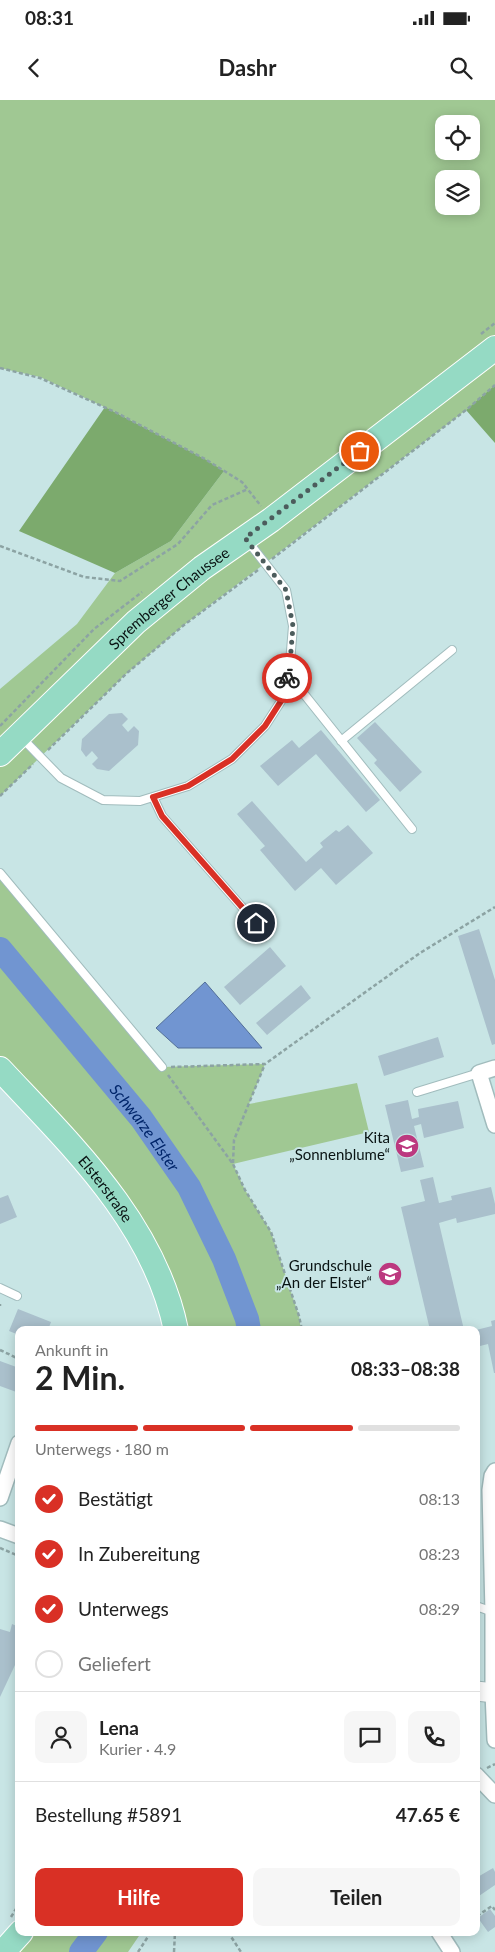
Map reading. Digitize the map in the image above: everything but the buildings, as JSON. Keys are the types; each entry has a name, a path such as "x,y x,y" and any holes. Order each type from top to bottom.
{"main road":[{"name":"Spremberger Chaussee","path":"0,754 136,622 202,568 270,520 495,348"},
{"name":"Elsterstraße","path":"0,1068 94,1171 124,1211 160,1278 175,1326"},
{"path":"3,1952 17,1936"}],"street":[{"path":"495,1068 479,1074 495,1125"},
{"path":"0,1498 15,1455"},
{"path":"495,1471 492,1476 490,1490 493,1612 488,1692 495,1740"},
{"path":"0,1529 15,1535"},
{"path":"480,1779 495,1795"},
{"path":"442,1936 452,1952"}],"lane":[{"path":"20,735 61,778 103,800 140,801 188,786 232,759 265,726 283,698 288,674 293,626 286,590 245,538"},
{"path":"341,741 452,650"},
{"path":"288,674 412,829"},
{"path":"153,797 162,816 256,923"},
{"path":"0,873 162,1068"},
{"path":"417,1092 479,1074"},
{"path":"0,1288 17,1296"},
{"path":"480,1607 493,1612"}],"path":[{"path":"0,368 40,378 115,412 205,459 242,482 270,520"},
{"path":"0,796 127,673 184,625 459,416 495,385"},
{"path":"0,546 84,577 120,581 178,544 212,505 248,489"},
{"path":"233,1164 234,1140 265,1064 420,953 495,907"},
{"path":"162,1068 265,1064"},
{"path":"162,1068 233,1164 245,1190 271,1232 301,1326"},
{"path":"0,1350 15,1357"},
{"path":"0,1548 15,1554"},
{"path":"480,1914 492,1906 495,1910"},
{"path":"138,1952 148,1936"},
{"path":"174,1952 175,1936"},
{"path":"231,1936 241,1952"}],"green space":[{"path":"0,100 495,100 495,345 270,518 0,752 0,689 77,624 115,573 171,541 224,471 205,459 115,412 40,377 0,368"},
{"path":"495,350 495,385 466,410 184,625 127,673 0,796 0,756 82,677"},
{"path":"495,385 495,443 466,410"},
{"path":"105,407 205,459 224,471 171,541 115,573 19,531"},
{"path":"0,873 162,1067 265,1064 249,1104 357,1083 369,1132 233,1164 245,1190 271,1232 299,1316 300,1326 176,1326 160,1278 0,1067"},
{"path":"30,1936 139,1936 128,1952 17,1952"}],"water":[{"path":"205,982 262,1048 178,1048 156,1028"}],"waterway":[{"name":"Schwarze Elster","path":"0,949 141,1118 189,1187 224,1259 248,1326"},
{"name":"Schwarze Elster","path":"81,1952 93,1936"}],"way so far":[{"path":"287,678 293,626 286,590 245,538 360,451"}],"place":[{"name":"Kita „Sonnenblume“","path":"407,1146"},
{"name":"Grundschule „An der Elster“","path":"390,1274"}],"route":[{"path":"256,923 162,816 153,797 188,786 232,759 265,726 283,698 287,678"}]}
